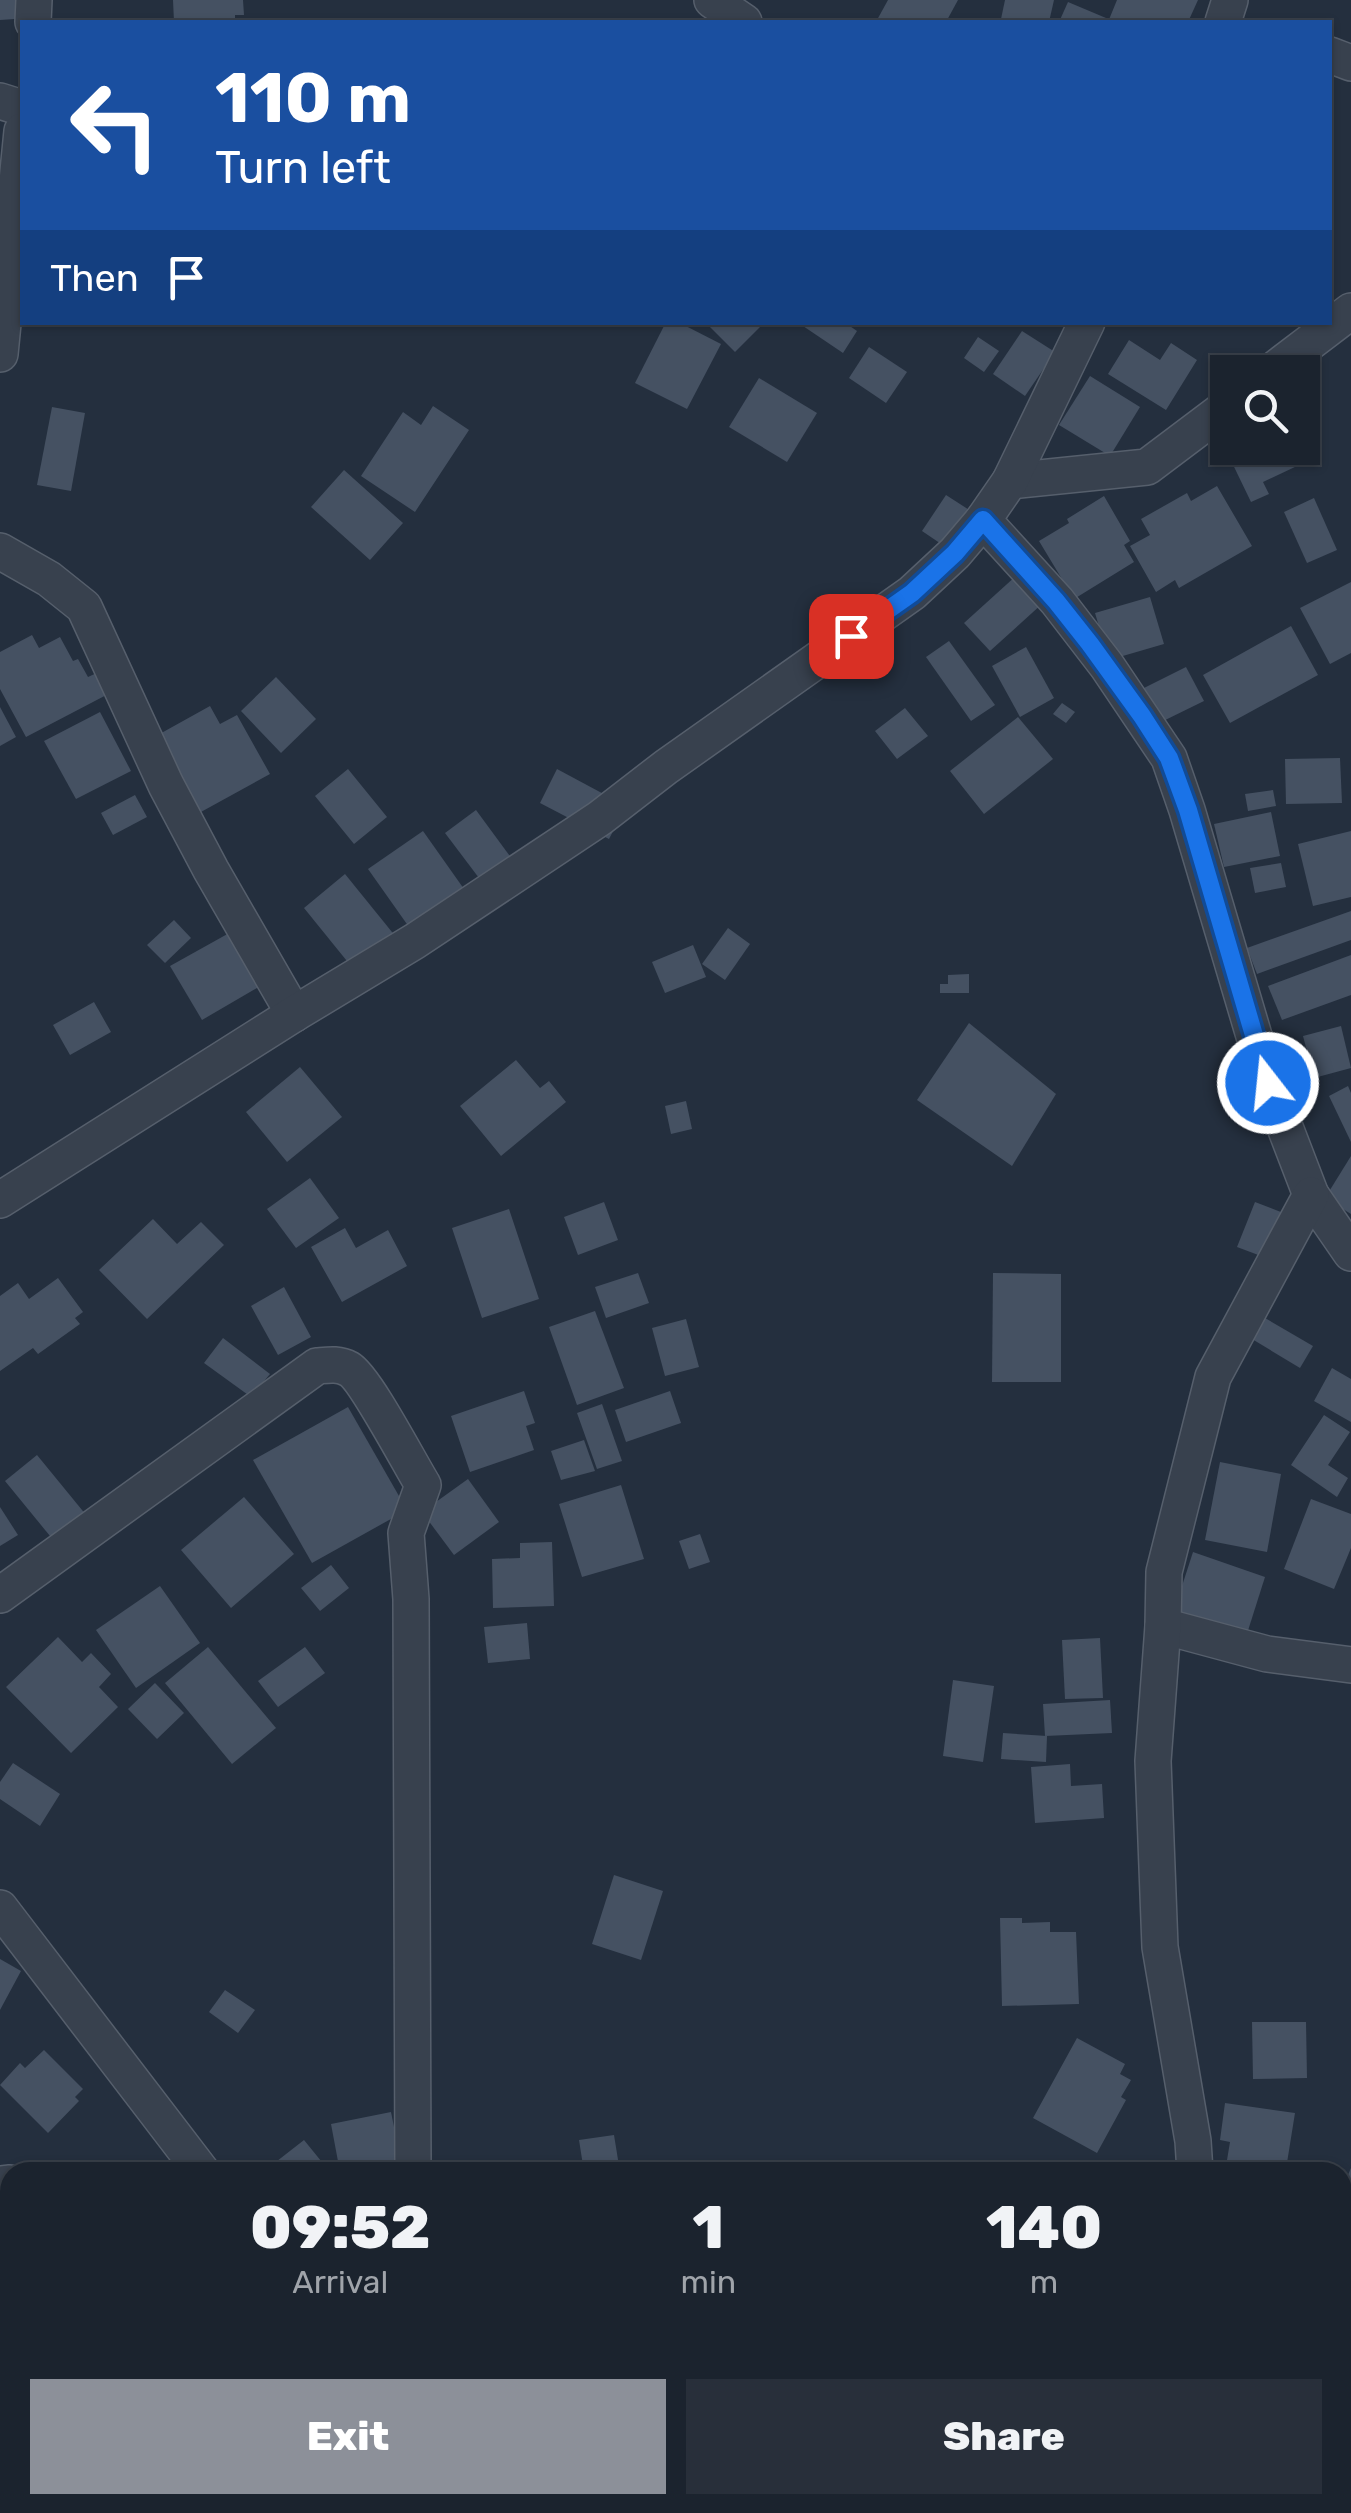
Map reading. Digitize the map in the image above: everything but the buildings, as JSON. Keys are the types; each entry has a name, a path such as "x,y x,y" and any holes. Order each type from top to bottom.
{"street":[{"path":"712,0 741,20"},
{"path":"0,354 20,152"},
{"path":"1293,355 1351,311"},
{"path":"0,1200 415,941 600,818 912,593 955,553 1010,481 1086,325"},
{"path":"1010,481 1147,467 1210,420"},
{"path":"983,520 1056,601 1107,666 1169,758 1188,810 1268,1083 1311,1196 1351,1253"},
{"path":"0,551 84,607 166,785 210,870 294,1014"},
{"path":"1194,2162 1160,1947 1153,1760 1164,1572 1213,1377 1311,1196"},
{"path":"0,1595 317,1366 334,1364 352,1370 423,1485 406,1533 410,1600 413,2162"},
{"path":"1163,1626 1267,1654 1351,1665"},
{"path":"0,1908 188,2162"}],"route":[{"path":"851,636 912,593 983,520 1090,644 1169,758 1188,810 1268,1083"}]}
